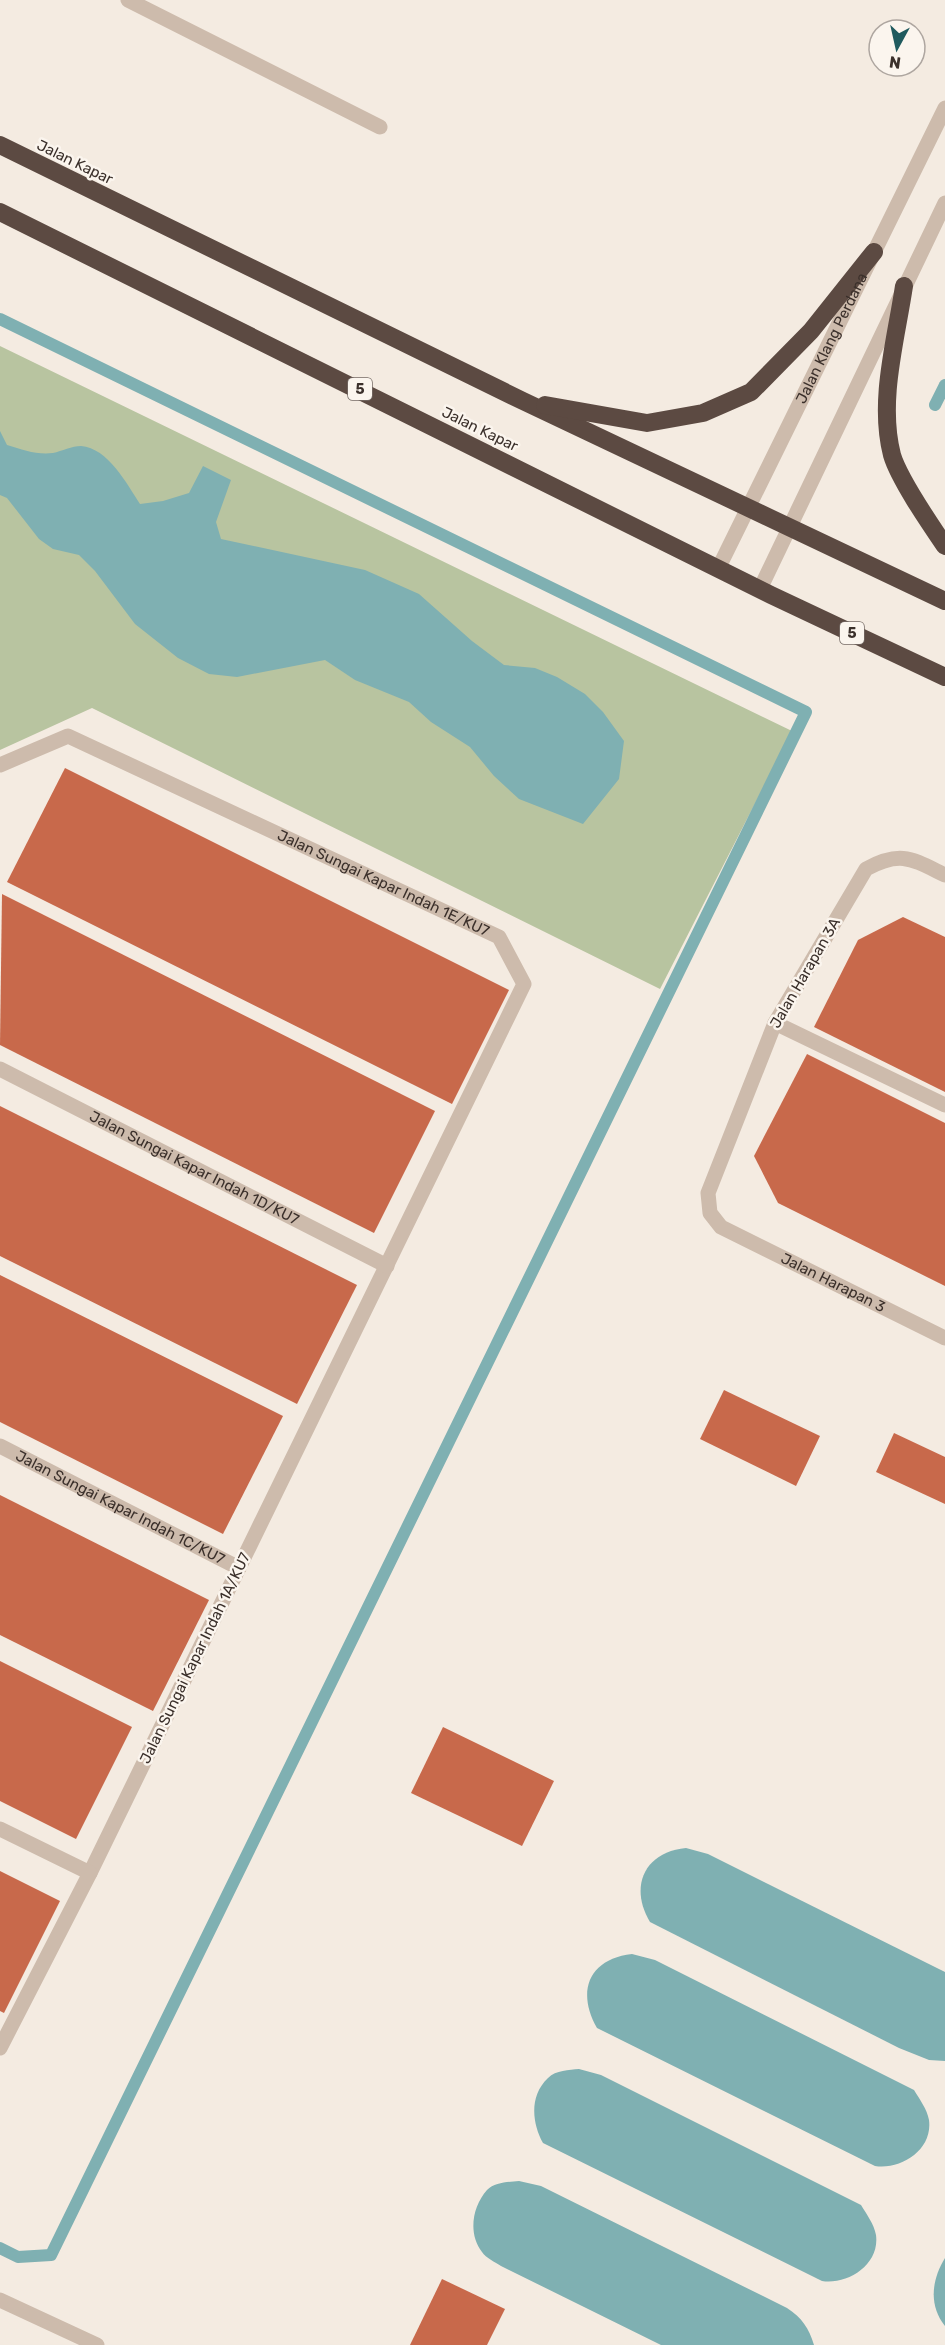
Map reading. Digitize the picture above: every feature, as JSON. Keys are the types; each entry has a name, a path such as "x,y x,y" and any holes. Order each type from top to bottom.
{"highway":[{"name":"Jalan Kapar","path":"0,145 523,401 945,601"},
{"name":"Jalan Kapar","path":"0,212 760,589 945,677"},
{"path":"523,401 647,423 703,413 751,392 811,331 874,252"},
{"path":"904,286 886,418 893,457 921,510 945,546"}],"street":[{"path":"128,0 380,127"},
{"name":"Jalan Klang Perdana","path":"719,567 945,108"},
{"path":"760,589 945,203"},
{"name":"Jalan Sungai Kapar Indah 1E/KU7","path":"0,765 68,736 499,937 524,984 387,1266"},
{"name":"Jalan Harapan 3A","path":"721,1227 710,1213 708,1193 775,1023 866,868 885,858 907,857 945,875"},
{"path":"775,1023 945,1105"},
{"name":"Jalan Sungai Kapar Indah 1D/KU7","path":"0,1069 387,1266"},
{"name":"Jalan Harapan 3","path":"721,1227 945,1338"},
{"name":"Jalan Sungai Kapar Indah 1A/KU7","path":"0,2048 90,1873 387,1266"},
{"name":"Jalan Sungai Kapar Indah 1C/KU7","path":"0,1446 239,1568"},
{"path":"0,1829 90,1873"},
{"path":"0,2300 97,2345"}],"green space":[{"path":"0,346 792,731 660,989 92,708 0,750"}],"water":[{"path":"0,431 7,445 30,452 53,453 81,446 91,448 116,468 140,504 163,501 189,493 203,466 231,480 216,522 221,539 365,570 419,594 472,641 504,665 535,668 557,677 585,694 603,712 624,741 619,779 583,824 519,799 494,776 470,747 431,722 409,702 355,680 325,660 237,677 209,674 178,658 135,624 95,571 79,555 53,549 39,539 7,498 0,495"},
{"path":"686,1848 708,1854 945,1972 945,2061 929,2060 899,2048 650,1922 641,1896 644,1873 660,1856"},
{"path":"632,1954 655,1960 914,2090 929,2120 929,2131 921,2149 905,2161 895,2165 875,2166 597,2028 588,2002 590,1979 605,1962"},
{"path":"579,2069 601,2075 861,2205 876,2235 873,2255 860,2271 851,2276 842,2280 822,2281 543,2143 536,2127 534,2110 538,2093 551,2075"},
{"path":"519,2181 541,2186 787,2308 804,2324 814,2345 661,2345 501,2266 486,2256 478,2245 473,2229 475,2212 490,2187"},
{"path":"945,2258 945,2326 936,2309 934,2292 937,2275"}],"building":[{"path":"65,768 509,990 452,1104 7,882"},
{"path":"2,894 435,1111 374,1233 0,1045"},
{"path":"903,917 945,937 945,1092 814,1027 858,940"},
{"path":"807,1054 945,1123 945,1286 778,1203 754,1156"},
{"path":"0,1106 357,1285 297,1404 0,1256"},
{"path":"0,1275 283,1416 223,1534 0,1422"},
{"path":"724,1390 820,1436 796,1486 700,1439"},
{"path":"894,1433 945,1457 945,1504 876,1472"},
{"path":"0,1495 209,1600 153,1711 0,1635"},
{"path":"0,1661 132,1727 76,1839 0,1801"},
{"path":"443,1727 554,1781 522,1846 411,1793"},
{"path":"0,1871 60,1901 4,2013 0,2011"},
{"path":"442,2279 505,2309 487,2345 410,2345"}],"waterway":[{"path":"0,319 806,712 51,2255 18,2257 0,2248"},
{"path":"935,405 945,385"}]}
